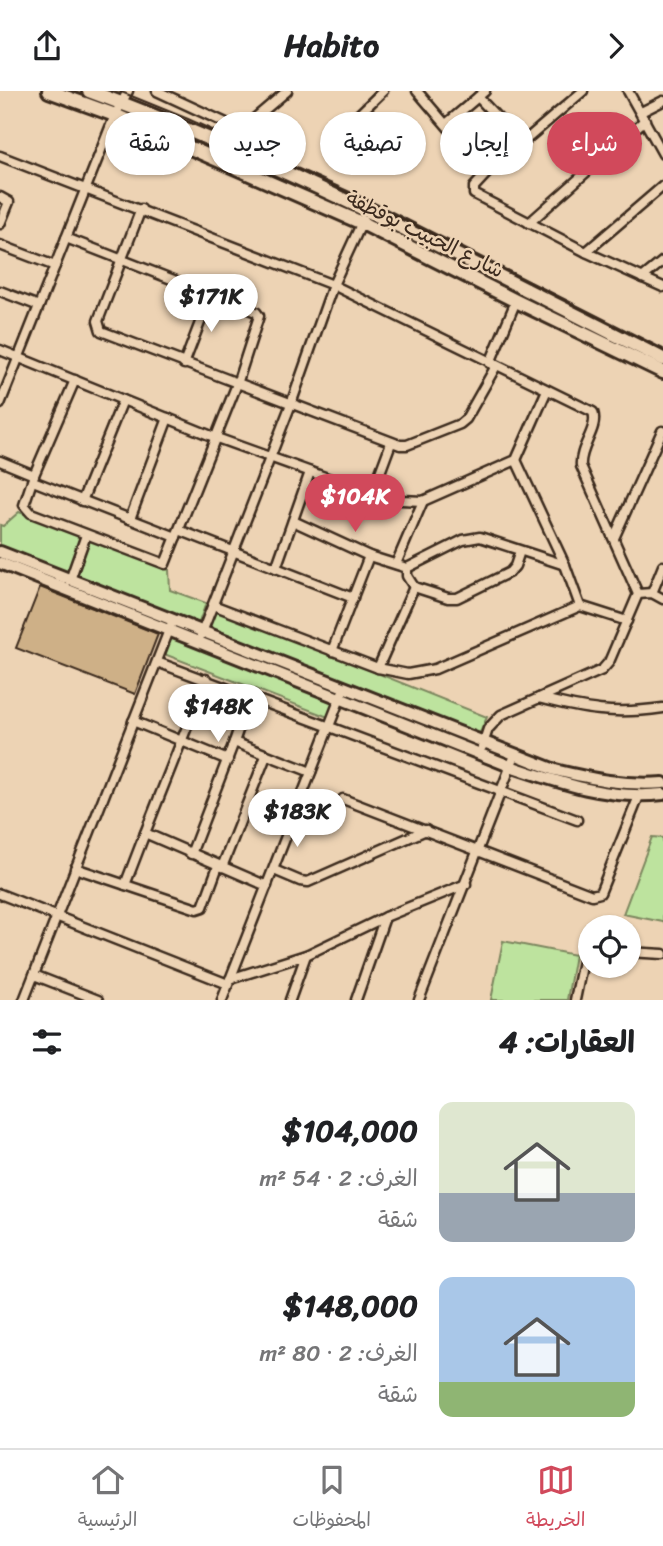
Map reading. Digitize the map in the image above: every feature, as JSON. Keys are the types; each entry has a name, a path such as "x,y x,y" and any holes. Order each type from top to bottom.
{"main road":[{"name":"شارع الحبيب بوقطفة","path":"49,91 118,109"},
{"name":"شارع الحبيب بوقطفة","path":"89,91 118,109 364,216 663,359"},
{"name":"شارع الحبيب بوقطفة","path":"364,216 516,301 663,372"}],"street":[{"path":"0,404 85,189 128,91"},
{"path":"157,91 241,130 287,91"},
{"path":"361,112 383,91"},
{"path":"417,91 440,117"},
{"path":"533,134 583,91"},
{"path":"628,91 663,154"},
{"path":"460,112 481,94 496,112"},
{"path":"529,223 643,116 663,101"},
{"path":"0,156 333,285 593,412 595,416 580,459 581,466 638,594 609,662 601,670 501,715 488,729 481,748"},
{"path":"485,175 474,187 474,194 586,252 663,287"},
{"path":"586,252 663,185"},
{"path":"0,197 9,202 0,224"},
{"path":"141,209 99,321 101,331 391,443 407,445 460,424 472,411 493,365 516,301"},
{"path":"201,636 291,404 333,285 364,216"},
{"path":"66,238 256,312 258,316 237,384 167,562 161,564 26,509 24,505 34,478 75,380"},
{"path":"0,245 55,266"},
{"path":"642,278 663,261"},
{"path":"0,291 38,306"},
{"path":"184,364 211,294"},
{"path":"0,350 214,437 372,494 401,500 423,501 516,460 547,390"},
{"path":"82,501 123,400"},
{"path":"130,519 168,418"},
{"path":"614,538 662,431"},
{"path":"372,494 391,443"},
{"path":"516,460 565,565 580,606"},
{"path":"0,461 82,501 234,551 353,598"},
{"path":"276,568 310,472"},
{"path":"396,564 423,501"},
{"path":"293,521 369,556 407,568 471,537 480,537 565,565"},
{"path":"70,579 86,535"},
{"path":"407,568 407,576 414,587 448,599 457,598 510,572 520,551"},
{"path":"0,552 70,579 171,625"},
{"path":"332,651 369,556"},
{"path":"0,563 201,636 342,692 481,748 510,766 583,788 639,796 663,794"},
{"path":"652,593 663,566"},
{"path":"378,668 414,587"},
{"path":"638,594 652,593 663,599"},
{"path":"213,605 378,668 408,674 435,669 580,606 627,621"},
{"path":"24,1000 171,625"},
{"path":"157,662 577,820"},
{"path":"125,885 206,680"},
{"path":"222,1000 342,692"},
{"path":"191,854 250,696"},
{"path":"539,698 614,713 663,708"},
{"path":"133,721 228,760"},
{"path":"234,742 266,757 311,772"},
{"path":"481,748 515,755 555,770 603,782 663,783"},
{"path":"419,1000 515,755"},
{"path":"75,868 201,909 266,757"},
{"path":"343,799 596,895 600,893 639,796"},
{"path":"274,870 300,881 308,881 426,830"},
{"path":"145,833 267,887"},
{"path":"0,894 56,918 229,982 306,955 385,917 466,884"},
{"path":"355,1000 385,917"},
{"path":"641,953 663,954"},
{"path":"290,1000 306,955"},
{"path":"34,975 98,1000"},
{"path":"575,1000 580,978"}],"green space":[{"path":"19,512 82,536 67,574 0,547 0,525 3,526"},
{"path":"90,540 169,570 170,590 206,603 198,625 76,576"},
{"path":"214,608 487,717 479,735 207,628"},
{"path":"172,635 336,699 328,717 164,654"},
{"path":"652,837 663,838 663,922 641,918 641,915 623,914"},
{"path":"503,941 575,955 567,1000 491,1000"}],"building":[{"path":"40,587 158,634 135,694 16,648"}],"tram line":[{"path":"119,91 372,202 663,349"}]}
